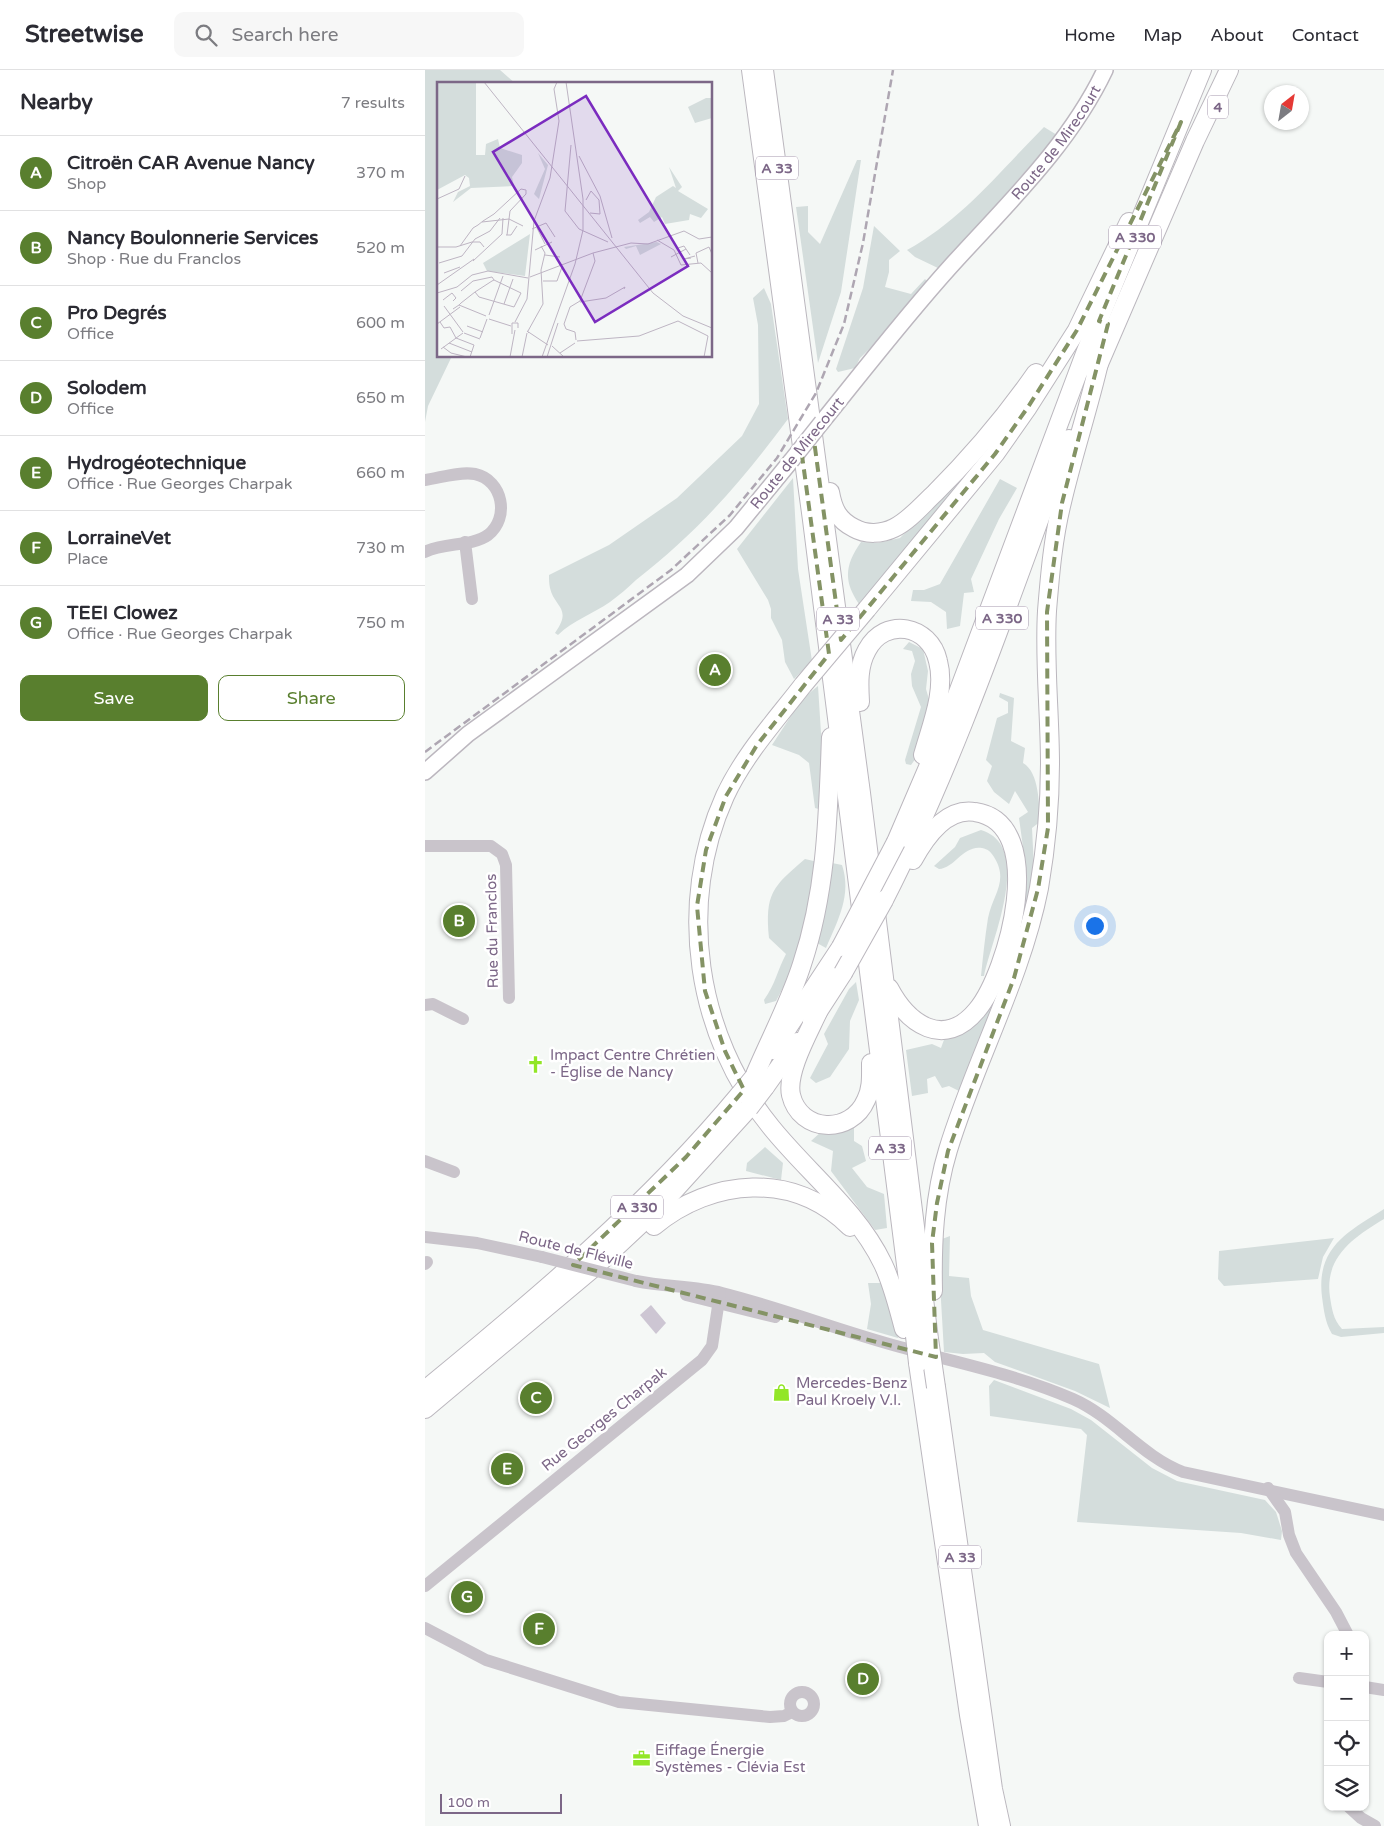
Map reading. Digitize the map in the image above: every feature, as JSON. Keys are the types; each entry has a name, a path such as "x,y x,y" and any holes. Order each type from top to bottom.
{"highway":[{"name":"A 33","path":"751,70 833,684 867,960 921,1338 936,1387 993,1789 1001,1826"},
{"name":"A 33","path":"764,70 861,793 884,979 921,1338 914,1362 924,1411 969,1715 988,1826"},
{"name":"A 330","path":"759,1082 841,947 896,842 921,786 1087,351 1202,70"},
{"name":"A 330","path":"425,1408 598,1264 660,1206 759,1082 818,1012 843,973 899,877 957,736 1099,363 1195,141 1229,70"},
{"name":"4","path":"1195,141 1217,108 1237,70"},
{"path":"921,1338 895,1294 883,1264 863,1230 827,1186 772,1129 747,1098 725,1051 705,991 699,946 697,906 706,850 726,796 757,744 803,685 995,454 1077,330 1096,286 1181,122"},
{"path":"815,445 825,463 833,506 843,522 858,531 877,533 893,528 909,518 950,477 1011,407 1096,286"},
{"path":"921,1338 933,1315 932,1243 937,1203 948,1150 978,1066 1014,978 1038,889 1048,828 1050,764 1046,659 1051,560 1062,503 1099,363"},
{"path":"861,793 864,763 859,686 860,669 867,650 877,636 897,628 905,628 922,635 933,646 939,661 939,691 921,762 921,786"},
{"path":"759,1082 802,964 823,882 828,834 833,684"},
{"path":"884,979 900,1008 910,1018 930,1029 952,1028 976,1012 990,991 1004,951 1016,899 1016,854 1012,840 1001,824 980,812 963,812 943,822 929,835 899,877"},
{"path":"818,1012 797,1060 791,1095 800,1112 813,1122 829,1126 844,1124 855,1116 866,1101 871,1083 867,960"},
{"name":"A 330","path":"425,1390 541,1294 611,1232 744,1101"},
{"path":"598,1264 621,1252 670,1212 683,1205 707,1194 748,1187 780,1190 815,1202 844,1222 883,1264"}],"main road":[{"name":"Route de Mirecourt","path":"425,772 468,734 687,575 736,528 923,297 1044,162 1092,94 1105,70"}],"street":[{"path":"425,480 475,474 486,479 496,490 502,509 497,524 484,537 437,546 425,552"},
{"path":"465,542 472,599"},
{"name":"Rue du Franclos","path":"425,846 491,846 503,854 507,865 509,998"},
{"path":"425,1004 433,1004 463,1019"},
{"path":"425,1161 454,1172"},
{"name":"Route de Fléville","path":"425,1236 477,1243 719,1298 827,1326 1039,1386 1093,1410 1155,1457 1173,1468 1202,1477 1268,1488 1287,1501 1384,1515"},
{"name":"Rue Georges Charpak","path":"425,1586 702,1360 712,1346 719,1298"},
{"path":"1287,1501 1289,1535 1296,1553 1336,1612 1346,1631"},
{"path":"425,1628 486,1660 619,1702 770,1717 784,1716 792,1712"},
{"path":"1299,1678 1324,1681"},
{"path":"1369,1688 1384,1690"},
{"path":"1353,1811 1375,1826"}],"highlighted area":[{"path":"1181,122 1099,321 1108,324 1062,503 1047,612 1048,828 1038,889 1014,978 948,1151 937,1203 932,1243 936,1357 573,1265 686,1157 744,1090 725,1051 705,991 697,906 706,850 726,796 757,745 829,654 801,448 813,433 841,640 995,454 1028,407 1077,330"}],"shaded area":[{"path":"425,70 500,70 514,82 437,82 437,358 451,358 428,406 425,422"},
{"path":"1044,127 1057,135 940,269 915,257 907,250 927,238 963,209"},
{"path":"857,160 861,160 841,292 818,363 796,207 808,206 808,232 820,244"},
{"path":"874,226 900,251 889,260 889,272 885,287 911,294 925,279 929,283 888,331 860,358 855,368 838,372 836,369 863,288"},
{"path":"764,288 771,304 788,419 736,485 679,543 610,602 570,625 558,635 555,633 560,625 562,613 552,594 549,575 609,545 677,498 742,436 759,404 758,325 753,298"},
{"path":"964,472 968,476 859,604 850,588 848,573 852,558 861,542 878,543 900,538"},
{"path":"793,478 798,569 812,661 794,679 785,662 782,640 771,618 768,600 737,549"},
{"path":"1000,479 1017,488 999,519 971,579 974,592 964,593 960,626 947,629 946,612 931,602 911,601 913,590 924,590 940,584"},
{"path":"909,642 923,649 928,671 926,689 930,703 916,758 911,765 906,764 905,760 921,707 912,686 911,674 915,661 912,651 903,649"},
{"path":"818,686 824,780 822,810 815,808 809,763 799,755 772,745 802,699"},
{"path":"1000,693 1014,698 1011,741 1025,748 1023,763 1033,774 1038,798 1041,821 1032,828 1034,868 1030,907 961,1092 949,1086 942,1088 935,1076 927,1079 928,1093 912,1096 906,1050 932,1044 941,1048 945,1037 971,1025 1022,902 1026,869 1019,818 1028,812 1015,791 1009,804 994,792 987,781 992,766 986,760 997,718 1008,713 1008,702 999,697"},
{"path":"981,830 997,840 1005,855 1007,875 1000,920 984,976 981,976 988,918 1000,881 1000,873 994,857 986,849 975,848 964,853 945,868 939,869 934,866 955,847 960,838"},
{"path":"805,859 818,862 794,967 776,1001 765,1004 764,1000 786,954 769,938 768,911 770,901 778,885"},
{"path":"832,863 842,865 845,887 842,907 826,948 817,943"},
{"path":"856,982 859,1000 850,1021 849,1049 830,1077 816,1083 810,1078 828,1044 824,1034 849,989"},
{"path":"854,1127 854,1141 862,1146 866,1161 852,1168 867,1187 884,1194 887,1228 875,1230 831,1171 833,1151 811,1141 821,1132"},
{"path":"765,1147 783,1163 781,1180 746,1171 747,1163"},
{"path":"1384,1209 1384,1219 1352,1241 1337,1259 1329,1283 1333,1314 1342,1329 1384,1327 1384,1333 1341,1337 1332,1334 1326,1321 1322,1297 1321,1280 1324,1265 1329,1253 1337,1243 1358,1225"},
{"path":"950,1236 949,1276 969,1278 971,1296 983,1330 1099,1364 1110,1408 1075,1391 995,1362 984,1353 963,1354 944,1352 940,1283 942,1239"},
{"path":"1334,1238 1323,1257 1318,1279 1224,1286 1218,1279 1219,1251"},
{"path":"868,1283 882,1283 897,1326 898,1338 867,1329 871,1304"},
{"path":"651,1305 666,1323 656,1334 640,1315"},
{"path":"994,1380 1071,1409 1091,1420 1152,1468 1177,1481 1265,1500 1276,1512 1282,1531 1281,1540 1241,1533 1077,1522 1087,1435 1081,1429 990,1416 989,1386"}],"railway":[{"path":"425,752 671,570 730,515 777,458 816,393 844,324 863,243 893,70"}],"place":[{"name":"Citroën CAR Avenue Nancy","path":"715,670"},
{"name":"Nancy Boulonnerie Services","path":"459,921"},
{"name":"Impact Centre Chrétien - Église de Nancy","path":"536,1064"},
{"name":"Mercedes-Benz Paul Kroely V.I.","path":"782,1392"},
{"name":"Pro Degrés","path":"536,1398"},
{"name":"Hydrogéotechnique","path":"507,1469"},
{"name":"TEEI Clowez","path":"467,1597"},
{"name":"LorraineVet","path":"539,1629"},
{"name":"Solodem","path":"863,1679"},
{"name":"Eiffage Énergie Systèmes - Clévia Est","path":"641,1759"}]}
